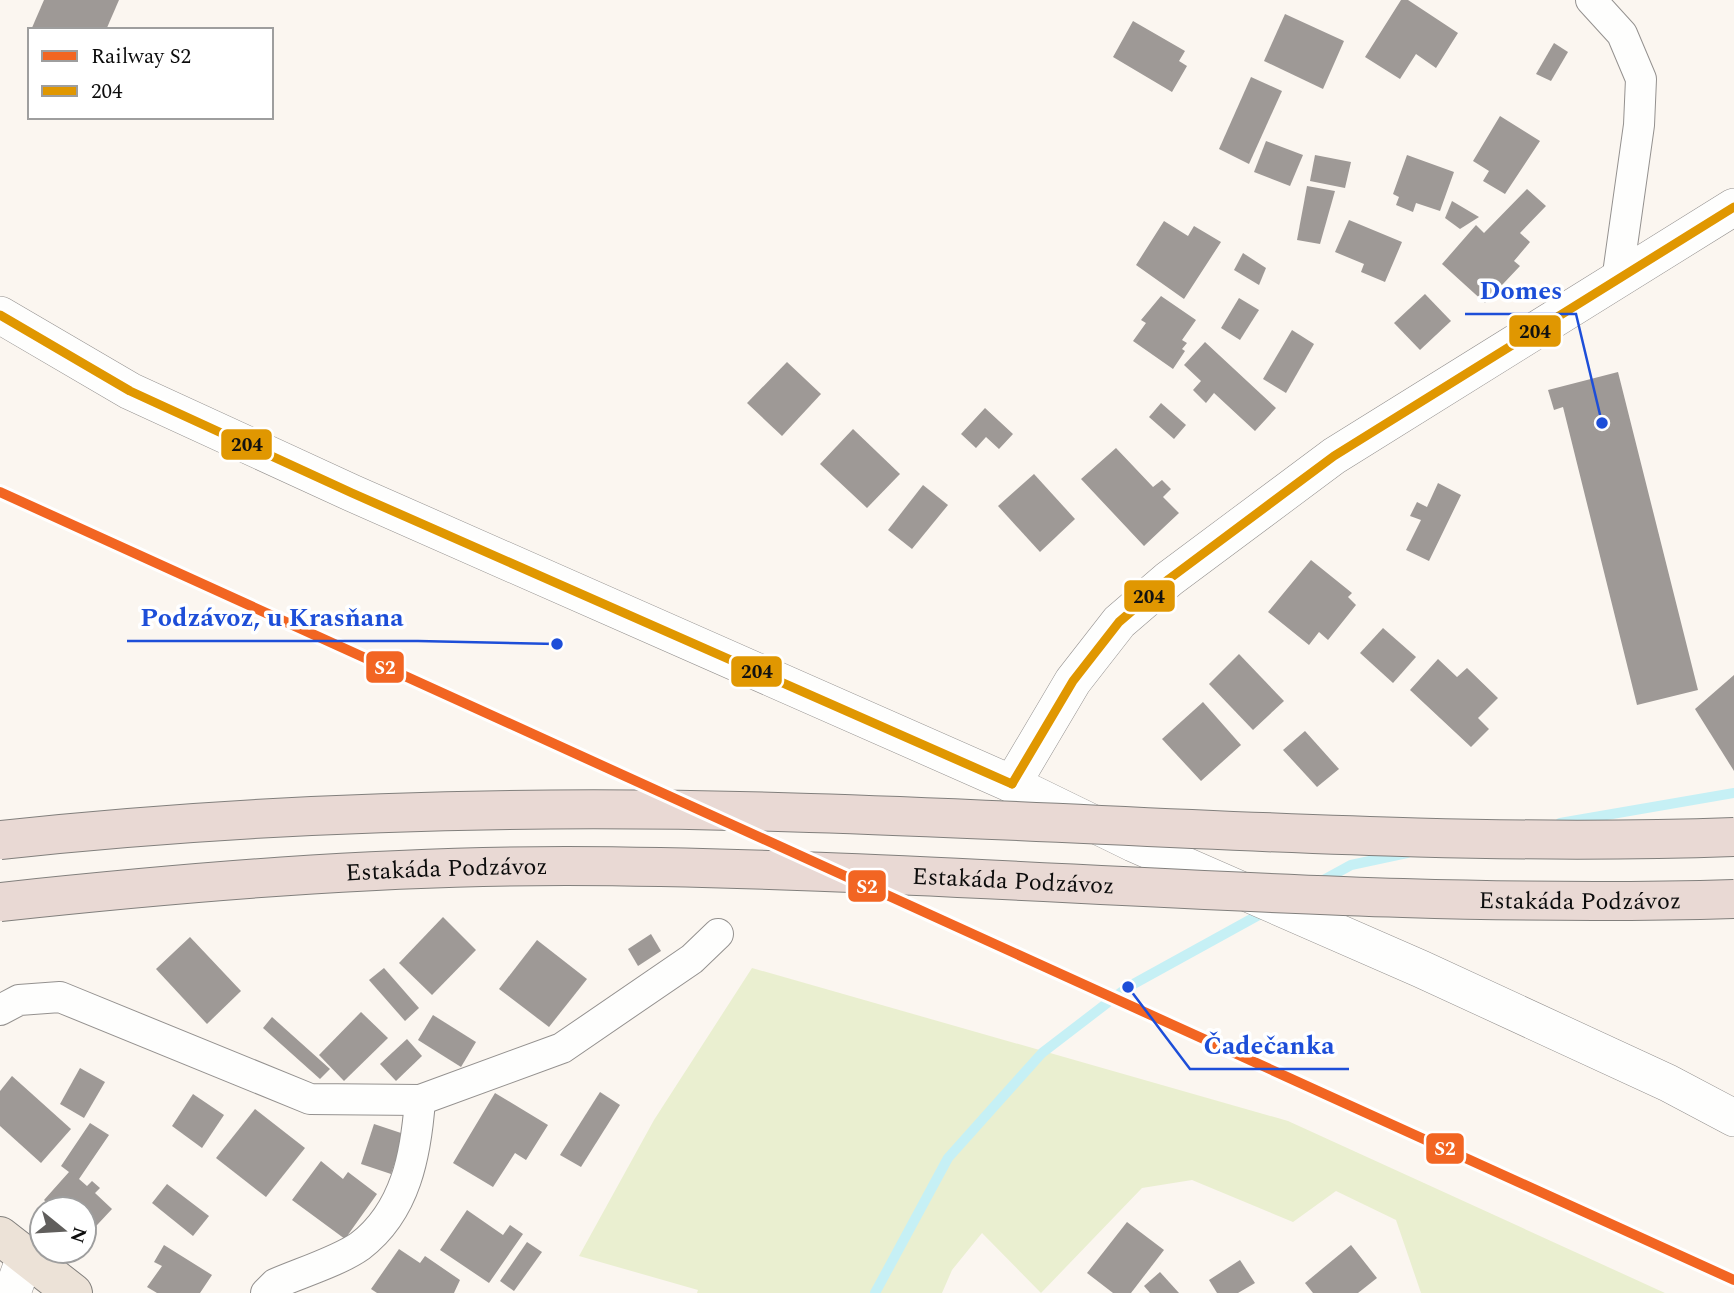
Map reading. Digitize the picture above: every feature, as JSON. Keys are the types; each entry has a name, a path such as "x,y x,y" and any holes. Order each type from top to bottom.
{"highway":[{"path":"0,840 133,826 381,811 563,808 809,813 1372,835 1651,840 1734,837"},
{"name":"Estakáda Podzávoz","path":"0,902 132,888 377,872 565,866 1367,897 1634,902 1734,899"}],"main road":[{"path":"12,1246 73,1293"}],"street":[{"path":"1591,0 1622,34 1641,79 1639,125 1617,281"},
{"path":"1012,784 1073,681 1119,622 1169,579 1334,456 1734,207"},
{"path":"0,315 130,391 352,493 1012,784 1226,885 1296,914 1668,1083 1734,1118"},
{"path":"0,1010 19,1000 60,997 310,1099 420,1100 562,1048 692,959 718,934"},
{"path":"266,1293 275,1284 359,1247 391,1216 405,1184 418,1136 420,1100"},
{"path":"12,1246 12,1293"}],"green space":[{"path":"752,968 1288,1121 1665,1293 1421,1293 1396,1220 1336,1191 1293,1222 1192,1180 1142,1188 1041,1293 982,1233 952,1270 942,1293 697,1293 698,1290 579,1256 654,1120"}],"building":[{"path":"44,0 119,0 107,28 32,28"},
{"path":"1401,0 1408,0 1458,33 1436,68 1416,54 1400,79 1365,57"},
{"path":"1285,14 1344,41 1323,89 1264,61"},
{"path":"1133,21 1185,51 1179,61 1187,66 1172,92 1113,57"},
{"path":"1554,43 1568,52 1551,81 1536,74"},
{"path":"1251,77 1282,91 1249,164 1219,149"},
{"path":"1500,116 1540,141 1505,194 1483,181 1489,171 1473,161"},
{"path":"1266,141 1303,155 1290,186 1254,172"},
{"path":"1315,155 1351,162 1345,188 1310,181"},
{"path":"1407,155 1454,172 1440,211 1416,203 1413,212 1396,205 1399,197 1393,194"},
{"path":"1307,186 1335,191 1320,244 1297,240"},
{"path":"1527,189 1546,206 1520,233 1530,242 1514,261 1520,266 1485,303 1442,264 1476,225 1484,233"},
{"path":"1452,201 1479,217 1460,229 1445,218"},
{"path":"1349,220 1402,242 1385,282 1361,272 1364,264 1335,252"},
{"path":"1164,221 1188,236 1194,226 1221,242 1184,299 1136,265"},
{"path":"1243,253 1266,268 1259,285 1234,270"},
{"path":"1425,294 1451,321 1420,350 1394,323"},
{"path":"1161,296 1196,320 1182,340 1187,343 1182,349 1185,351 1173,369 1133,341 1146,323 1141,320"},
{"path":"1239,298 1259,310 1240,340 1221,328"},
{"path":"1292,330 1314,344 1286,393 1263,379"},
{"path":"1205,342 1276,408 1255,431 1214,393 1206,403 1193,390 1201,381 1184,365"},
{"path":"787,362 821,394 782,436 747,403"},
{"path":"1618,372 1698,690 1637,705 1563,407 1554,410 1548,390"},
{"path":"1161,403 1186,425 1174,439 1149,417"},
{"path":"985,408 1013,434 999,449 986,437 976,448 961,434"},
{"path":"853,429 900,474 867,508 820,464"},
{"path":"1116,448 1153,487 1162,480 1171,489 1163,497 1179,513 1144,546 1081,479"},
{"path":"1034,474 1075,519 1040,552 998,506"},
{"path":"1438,483 1461,495 1429,561 1406,550 1421,520 1410,516 1417,502 1427,507"},
{"path":"923,485 948,505 912,549 888,530"},
{"path":"1311,560 1352,593 1348,597 1356,605 1328,640 1319,632 1309,645 1268,612"},
{"path":"1383,628 1416,657 1393,683 1360,653"},
{"path":"1239,654 1284,701 1253,730 1209,684"},
{"path":"1438,659 1457,677 1467,668 1498,698 1478,718 1489,729 1471,747 1410,690"},
{"path":"1734,675 1734,771 1695,709"},
{"path":"1203,702 1241,745 1201,781 1162,739"},
{"path":"1305,731 1339,769 1317,787 1283,750"},
{"path":"443,917 476,950 432,995 399,963"},
{"path":"651,934 661,951 638,966 628,949"},
{"path":"190,937 241,991 207,1024 156,969"},
{"path":"537,940 587,979 549,1027 499,989"},
{"path":"384,968 419,1008 405,1021 369,980"},
{"path":"361,1012 388,1038 344,1081 319,1055"},
{"path":"433,1015 476,1042 461,1067 418,1040"},
{"path":"272,1017 330,1069 320,1079 263,1028"},
{"path":"407,1039 422,1056 396,1081 380,1064"},
{"path":"80,1068 105,1082 84,1118 60,1104"},
{"path":"12,1076 71,1129 41,1163 0,1126 0,1091"},
{"path":"600,1092 620,1105 581,1167 560,1155"},
{"path":"495,1093 548,1125 526,1160 515,1153 493,1187 453,1163"},
{"path":"193,1094 224,1115 202,1148 172,1126"},
{"path":"255,1109 305,1148 266,1197 216,1158"},
{"path":"90,1123 109,1135 79,1179 87,1186 92,1181 100,1188 95,1193 97,1195 48,1195 69,1172 61,1166"},
{"path":"374,1124 404,1134 391,1174 361,1164"},
{"path":"321,1161 343,1179 348,1172 377,1194 345,1239 292,1200"},
{"path":"167,1184 209,1216 193,1236 152,1203"},
{"path":"98,1196 112,1209 98,1224"},
{"path":"467,1210 503,1235 510,1225 523,1234 489,1283 440,1250"},
{"path":"1127,1222 1164,1250 1131,1293 1113,1293 1087,1273"},
{"path":"527,1242 542,1252 514,1291 500,1281"},
{"path":"164,1245 212,1275 200,1293 157,1293 147,1287 162,1266 154,1262"},
{"path":"1351,1245 1377,1278 1358,1293 1313,1293 1305,1283"},
{"path":"399,1249 420,1263 425,1256 460,1280 454,1293 377,1293 371,1289"},
{"path":"1240,1260 1255,1283 1238,1293 1217,1293 1209,1280"},
{"path":"1160,1272 1179,1293 1150,1293 1144,1286"}],"waterway":[{"path":"1560,823 1734,793"},
{"path":"1320,882 1351,865 1407,853"},
{"path":"875,1293 948,1158 1042,1053 1128,987 1266,911"}],"rail line":[{"name":"S2","path":"0,492 1734,1280"}],"transit line":[{"name":"204","path":"1012,784 1073,681 1119,622 1169,579 1334,456 1734,207"},
{"name":"204","path":"0,315 130,391 352,493 1012,784"}],"place":[{"name":"Domes","path":"1602,423"},
{"name":"Podzávoz, u Krasňana","path":"557,644"},
{"name":"Čadečanka","path":"1128,987"}]}
